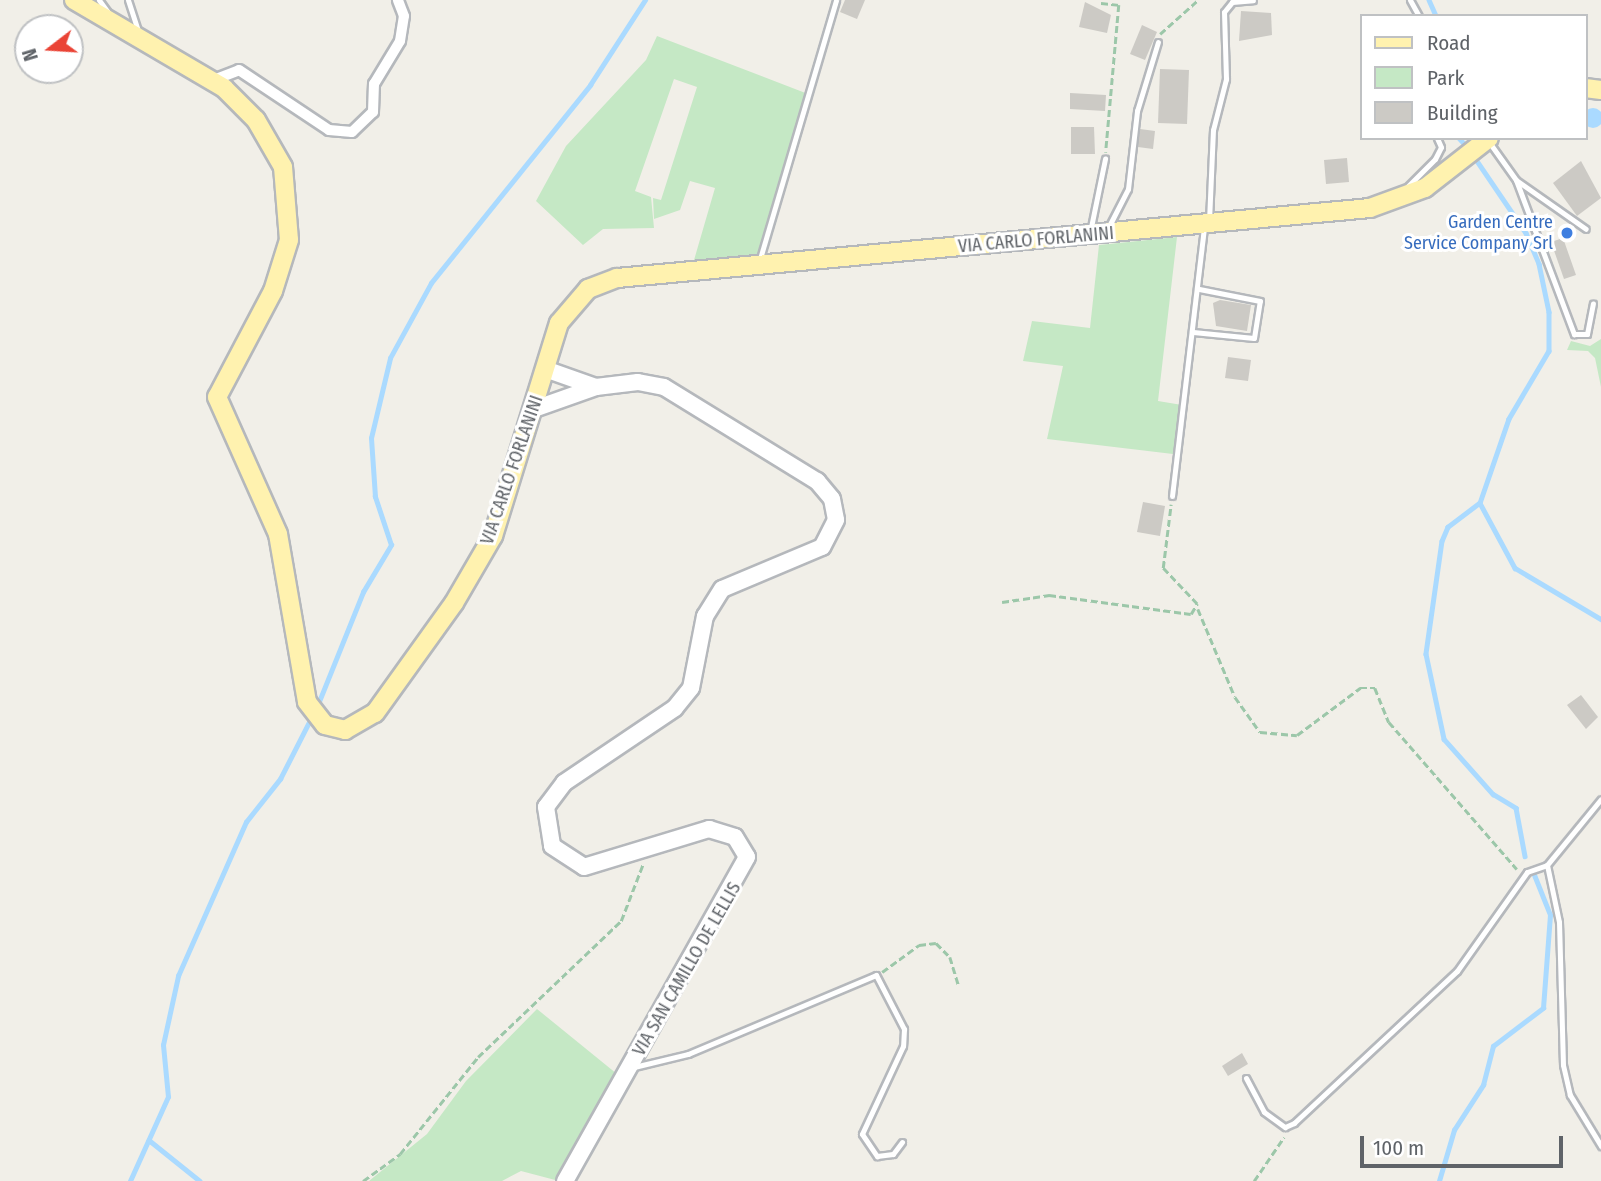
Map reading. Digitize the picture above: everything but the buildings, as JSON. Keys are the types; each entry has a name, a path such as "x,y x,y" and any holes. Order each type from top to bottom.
{"main road":[{"name":"VIA CARLO FORLANINI","path":"74,0 115,27 211,81 256,120 284,167 288,190 289,240 273,291 217,397 278,534 307,702 325,725 345,730 369,720 454,603 493,536 559,323 588,289 617,278 1351,211 1398,199 1425,188 1485,141"},
{"name":"VIA SAN CAMILLO DE LELLIS","path":"545,369 596,387"},
{"name":"VIA SAN CAMILLO DE LELLIS","path":"534,409 596,387 638,382 664,387 817,481 835,509 833,531 822,547 718,594 705,616 691,688 675,708 550,798 545,832 567,861 601,866 718,829 736,837 747,858 565,1181"}],"street":[{"path":"211,81 239,71 329,130 352,132 373,112 374,84 400,41 404,16 398,0"}],"lane":[{"path":"99,0 115,27"},
{"path":"128,0 140,41"},
{"path":"758,265 836,0"},
{"path":"1172,496 1199,289 1213,130 1226,79 1224,12 1232,2 1253,0"},
{"path":"1097,234 1128,188 1138,111 1158,42"},
{"path":"1398,199 1435,159 1441,148 1438,140"},
{"path":"1485,141 1516,180 1586,229"},
{"path":"1097,234 1105,159"},
{"path":"1516,180 1574,334 1587,334 1593,304"},
{"path":"1193,332 1254,338 1260,301 1199,289"},
{"path":"1246,1078 1264,1112 1285,1127 1294,1123 1457,971 1523,877 1547,865 1601,799"},
{"path":"1547,865 1560,934 1563,1065 1577,1111 1601,1146"},
{"path":"631,1068 688,1054 876,975 904,1029 903,1046 862,1134 877,1156 892,1154 902,1142"}],"path":[{"path":"1158,42 1166,24 1198,0"},
{"path":"1101,3 1119,5 1105,159"},
{"path":"1172,496 1163,568 1198,609 1235,697 1260,732 1297,735 1360,688 1375,688 1389,722 1523,877"},
{"path":"1002,602 1049,595 1178,614 1198,609"},
{"path":"363,1181 400,1154 442,1110 471,1065 621,922 648,850"},
{"path":"876,975 919,945 936,943 950,957 959,986"},
{"path":"1254,1181 1294,1123"}],"green space":[{"path":"657,36 808,94 756,262 692,267 715,188 690,181 680,210 654,219 653,198 661,200 697,87 674,79 635,191 651,197 654,228 603,229 583,245 536,201 566,146 646,60"},
{"path":"1177,237 1158,401 1182,405 1173,454 1047,439 1063,366 1023,361 1032,321 1090,328 1099,245"},
{"path":"1601,339 1601,387 1595,358 1588,351 1567,350 1571,341 1590,346"},
{"path":"537,1009 617,1074 559,1181 521,1171 502,1181 369,1181 427,1134 466,1081"}],"water":[{"path":"1593,108 1600,111 1600,125 1593,128 1587,126 1587,110"}],"waterway":[{"path":"318,704 363,592 391,545 375,497 371,438 390,358 431,283 590,85 645,0"},
{"path":"1429,0 1435,14"},
{"path":"1461,140 1468,148"},
{"path":"1473,155 1526,233 1539,264 1549,312 1549,351 1509,419 1480,503 1448,527 1442,541 1426,654 1444,739 1493,794 1516,808 1525,856"},
{"path":"1480,503 1515,568 1601,619"},
{"path":"130,1181 168,1097 163,1045 178,976 246,822 280,779 309,722"},
{"path":"1439,1181 1454,1130 1483,1085 1493,1046 1543,1008 1550,915 1534,875"},
{"path":"149,1140 200,1181"}],"place":[{"name":"Garden Centre Service Company Srl","path":"1567,233"}]}
